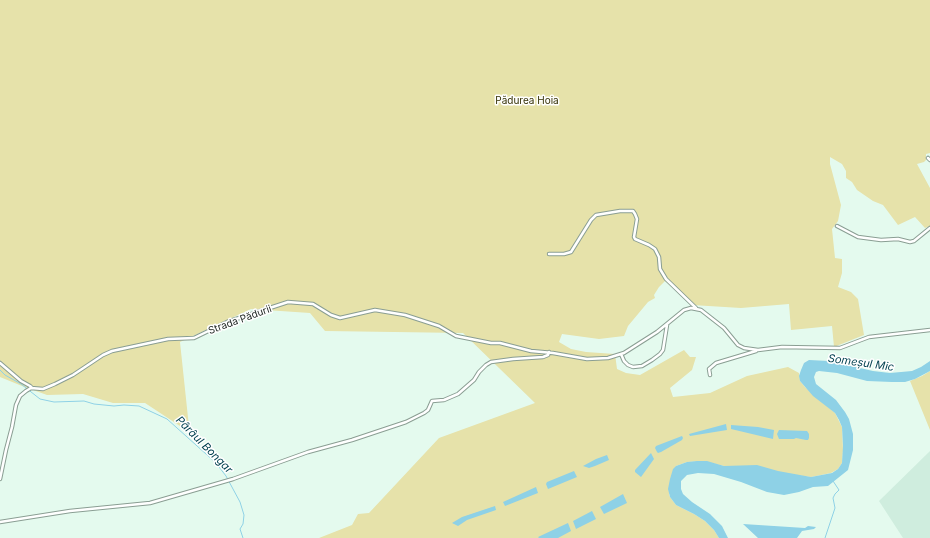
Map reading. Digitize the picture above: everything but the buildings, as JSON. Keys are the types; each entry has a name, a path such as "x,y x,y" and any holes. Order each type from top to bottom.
{"street":[{"path":"549,254 564,254 571,252 591,220 596,215 620,211 632,211 636,215 637,221 634,237 635,239 650,245 654,249 659,257 660,269 667,281 697,308 724,328 738,345 744,348 758,350"},
{"path":"837,226 858,237 881,240 898,239 910,242 914,241 930,228"},
{"name":"Strada Pădurii","path":"0,479 16,405 20,396 26,391 30,389 45,388 55,384 73,375 99,357 112,351 168,339 194,338 227,322 291,302 313,304 331,315 340,318 375,310 405,315 439,326 456,336 491,343 500,343 531,351 549,352 587,359 608,358 621,354 639,344 668,324 684,310 697,308"},
{"path":"621,354 624,362 633,367 642,366 652,360 663,350 668,324"},
{"path":"710,375 709,369 716,363 758,350 782,347 840,348 869,338 930,330"},
{"name":"Strada Pădurii","path":"0,522 70,511 150,503 233,479 308,452 352,440 406,422 428,410 432,401 444,400 458,394 475,379 478,372 491,362 513,358 543,357 548,355 549,352"},
{"path":"0,363 21,382 30,386 30,389"}],"shaded area":[{"path":"930,451 930,538 903,538 879,501"}],"green space":[{"name":"Pădurea Hoia","path":"0,0 930,0 930,153 926,154 926,160 924,162 917,164 930,188 930,226 925,228 915,217 898,225 883,205 873,201 857,190 852,182 846,178 846,171 842,164 830,157 830,164 841,205 838,221 832,229 835,258 842,259 842,273 838,287 851,292 858,299 864,335 834,347 832,326 791,330 789,304 741,308 692,305 665,281 654,295 655,298 648,302 628,326 624,336 599,339 562,334 559,342 571,349 586,352 615,354 617,369 626,373 640,375 684,350 690,357 696,357 692,370 670,388 673,397 710,393 747,376 788,367 799,373 800,381 805,387 835,413 842,427 842,463 838,469 831,473 811,477 724,466 703,461 687,462 676,466 669,494 670,497 676,505 705,521 714,530 719,538 319,538 352,525 358,514 369,513 439,438 535,403 463,333 325,331 310,313 251,309 180,342 189,427 183,428 145,403 113,403 83,394 47,395 0,377"},
{"path":"930,371 930,430 910,381"}],"water":[{"path":"809,360 829,361 873,371 890,373 912,371 930,361 930,371 915,379 905,382 867,381 837,373 816,372 814,377 816,384 836,400 849,419 853,434 853,450 848,470 828,486 813,487 784,495 767,492 714,474 698,473 687,475 681,481 681,489 683,494 710,514 722,526 728,538 719,538 714,530 705,521 676,505 670,497 668,489 673,469 676,466 687,462 697,461 707,461 724,466 757,465 778,471 811,477 832,473 838,469 842,463 842,427 839,420 835,413 813,396 800,381 799,376 804,363"},
{"path":"726,424 727,430 690,436 689,434"},
{"path":"731,425 774,430 773,439 731,429"},
{"path":"779,430 807,431 809,438 808,440 796,438 779,439 777,434"},
{"path":"682,436 682,440 661,452 657,452 655,448 656,446"},
{"path":"651,453 654,459 641,477 635,472 635,470"},
{"path":"607,455 609,460 589,468 583,466 596,459"},
{"path":"574,471 577,477 548,489 546,484 547,482"},
{"path":"536,487 538,493 505,506 503,502"},
{"path":"623,494 627,503 604,514 600,507"},
{"path":"495,506 496,510 467,520 458,526 452,523 462,517"},
{"path":"592,511 596,519 576,529 573,521"},
{"path":"568,523 571,531 558,538 538,537"},
{"path":"743,524 805,528 808,526 816,527 814,529 802,531 797,538 758,538"}],"waterway":[{"name":"Pârâul Bongar","path":"0,370 40,399 54,402 84,401 94,404 114,406 139,406 167,419 216,463 226,476 240,502 244,515 243,524 240,529 243,538"},
{"path":"825,538 835,508 833,498 839,490 833,481"}],"water label":[{"name":"Someșul Mic","path":"861,363"}]}
